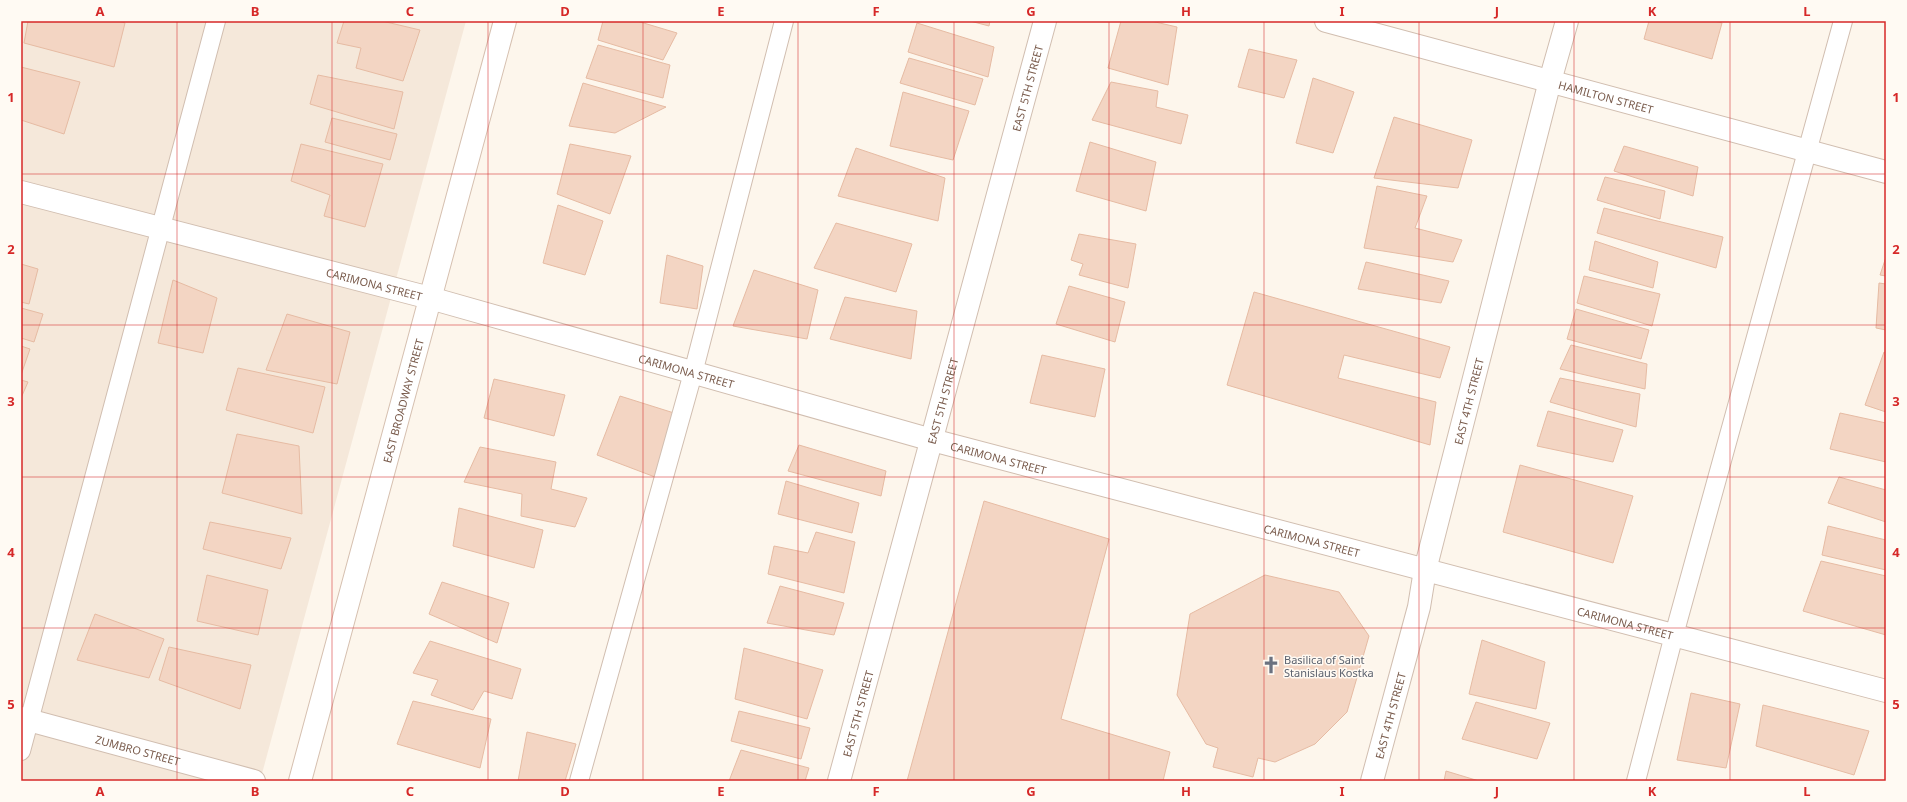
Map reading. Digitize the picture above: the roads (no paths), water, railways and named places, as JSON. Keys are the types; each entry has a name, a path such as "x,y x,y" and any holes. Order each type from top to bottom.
{"street":[{"name":"EAST BROADWAY STREET","path":"300,781 505,21"},
{"name":"EAST 5TH STREET","path":"839,781 1045,21"},
{"name":"HAMILTON STREET","path":"1326,21 1886,172"},
{"name":"EAST 4TH STREET","path":"1372,781 1420,607 1425,570 1550,81 1567,21"},
{"name":"CARIMONA STREET","path":"21,192 430,298 932,440 1886,691"},
{"name":"ZUMBRO STREET","path":"25,719 254,781"}],"lane":[{"path":"21,751 25,719 216,21"},
{"path":"579,781 693,373 784,21"},
{"path":"1636,781 1674,636 1843,21"}],"place":[{"name":"Basilica of Saint Stanislaus Kostka","path":"1271,665"}]}
